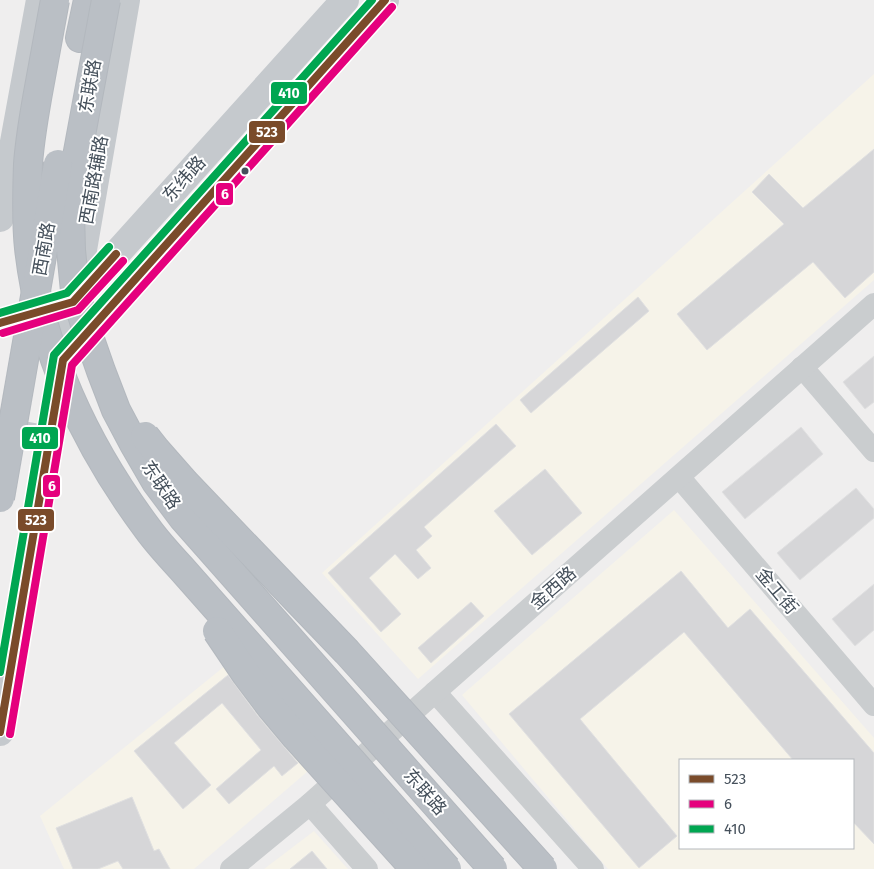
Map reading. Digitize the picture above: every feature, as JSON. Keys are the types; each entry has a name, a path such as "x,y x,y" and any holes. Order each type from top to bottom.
{"highway":[{"name":"东联路","path":"55,0 32,126 27,201 29,246 34,283 56,362 71,400 91,442 116,484 147,528 447,869"},
{"name":"西南路","path":"0,498 72,37 71,0"},
{"name":"西南路","path":"0,392 72,37 88,0"},
{"name":"东联路","path":"106,0 74,173 70,214 75,291 86,328 116,410 156,482 183,518 493,869"},
{"path":"101,371 130,416 162,457 347,652 543,869"},
{"path":"147,528 246,674 270,706 415,869"}],"main road":[{"path":"0,218 40,0"},
{"name":"西南路辅路","path":"63,360 126,0"},
{"name":"东纬路","path":"73,302 345,0"},
{"name":"东纬路","path":"63,360 385,0"},
{"path":"0,323 73,302"},
{"path":"0,337 63,360 0,732"},
{"path":"0,431 50,440"}],"street":[{"name":"金西路","path":"231,869 310,804 874,304"},
{"path":"802,367 874,451"},
{"name":"金工街","path":"679,477 874,705"},
{"path":"435,692 594,869"},
{"path":"310,804 367,869"}],"shaded area":[{"path":"874,74 874,280 418,679 322,573"},
{"path":"674,510 874,738 874,869 608,869 462,695"},
{"path":"231,661 315,765 194,869 64,869 40,816"},
{"path":"314,831 348,869 264,869"}],"building":[{"path":"874,149 874,272 845,298 813,262 707,350 677,314 784,224 752,192 769,174 803,208"},
{"path":"638,297 649,311 531,413 520,400"},
{"path":"874,356 874,402 865,409 843,382"},
{"path":"496,424 516,446 424,527 432,536 416,550 431,568 418,579 395,554 369,578 401,614 381,632 328,573"},
{"path":"801,427 823,454 745,519 722,492"},
{"path":"545,469 582,513 532,555 494,511"},
{"path":"856,488 874,509 874,518 800,580 777,553"},
{"path":"681,571 728,628 750,609 874,753 874,844 854,823 854,759 792,759 684,632 580,719 677,836 639,868 509,714"},
{"path":"874,584 874,630 855,646 832,619"},
{"path":"471,602 484,616 431,663 418,648"},
{"path":"228,675 258,716 298,763 282,776 274,766 229,804 216,789 261,750 222,703 174,743 211,785 183,809 134,751"},
{"path":"132,797 154,851 159,849 170,869 123,869 118,861 98,869 73,869 56,828"},
{"path":"312,851 327,869 290,869"}],"transit line":[{"name":"410","path":"0,672 54,355 372,0"},
{"name":"523","path":"0,732 63,360 385,0"},
{"name":"6","path":"10,734 72,365 392,7"},
{"name":"410","path":"0,313 67,293 109,247"},
{"name":"523","path":"0,323 73,302 116,254"},
{"name":"6","path":"3,333 78,310 123,261"}]}
